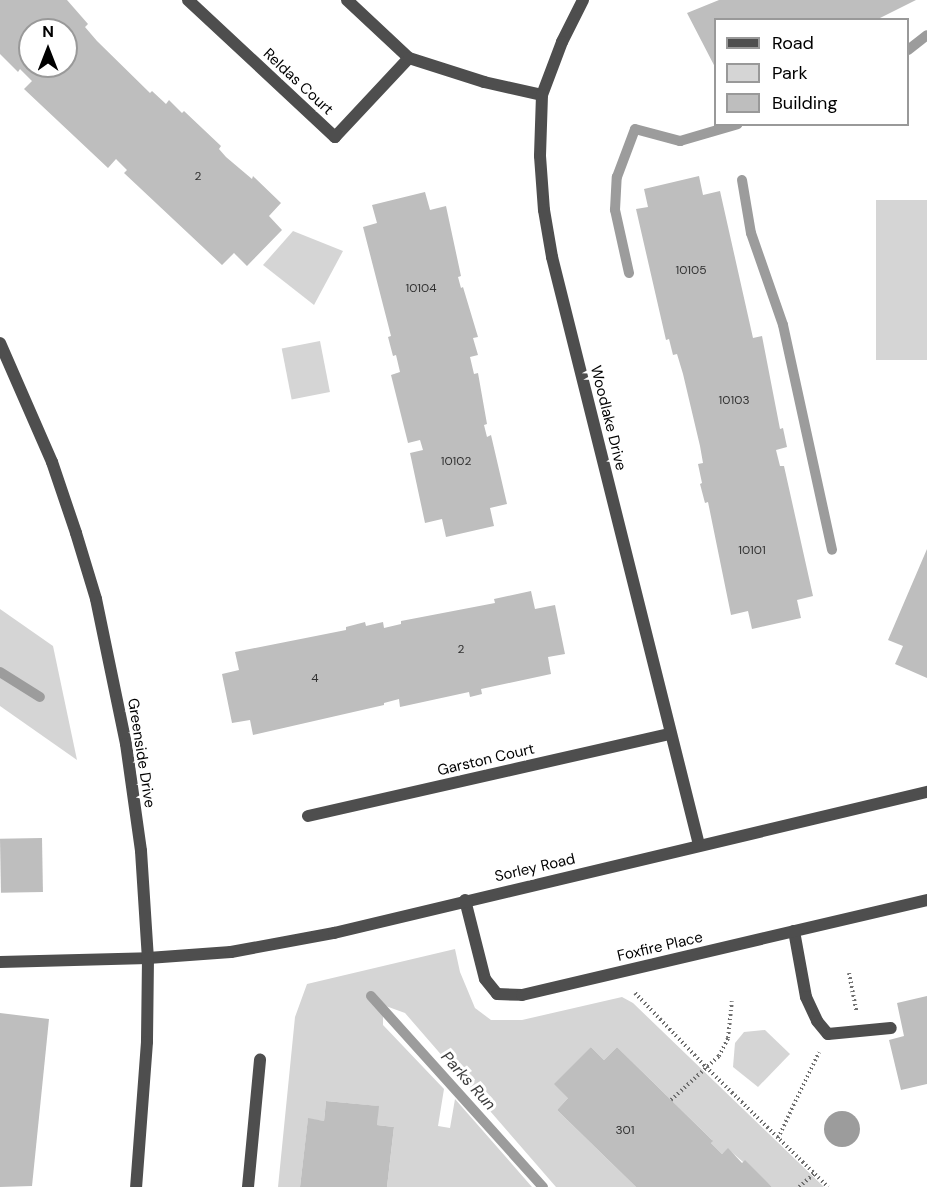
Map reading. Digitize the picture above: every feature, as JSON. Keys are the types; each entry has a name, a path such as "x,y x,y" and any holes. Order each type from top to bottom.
{"street":[{"name":"Reldas Court","path":"188,0 335,137 409,58"},
{"path":"347,0 409,58 484,82 542,95"},
{"name":"Woodlake Drive","path":"583,0 562,42 542,95 540,156 544,210 552,257 699,844"},
{"name":"Greenside Drive","path":"0,343 52,462 96,599 114,677 135,806 148,958 147,1042 136,1187"},
{"name":"Garston Court","path":"308,816 670,734"},
{"name":"Sorley Road","path":"0,962 148,958 242,950 334,933 699,844 927,792"},
{"name":"Foxfire Place","path":"465,900 485,979 497,994 522,994 927,900"},
{"path":"794,931 806,997 817,1021 828,1034 861,1033 891,1028"},
{"path":"248,1187 260,1060"}],"path":[{"path":"616,973 706,1067 828,1187"},
{"path":"849,973 861,1033"},
{"path":"671,1100 719,1056 728,1038 732,1021 732,1001"},
{"path":"778,1138 828,1034"},
{"path":"800,1187 814,1174"}],"green space":[{"path":"876,200 927,200 927,360 876,360"},
{"path":"293,231 343,251 314,305 263,265"},
{"path":"320,341 330,392 292,399 282,348"},
{"path":"0,609 53,646 77,760 0,706"},
{"path":"455,949 460,972 475,1008 491,1020 522,1020 622,997 633,1003 824,1187 772,1187 728,1149 722,1154 711,1143 712,1140 617,1047 604,1060 591,1047 568,1098 557,1110 636,1187 556,1187 405,1013 383,1005 383,1025 444,1089 438,1126 450,1128 455,1099 532,1187 387,1187 394,1127 377,1125 378,1106 326,1101 324,1121 308,1119 300,1187 278,1187 295,1017 307,984"},
{"path":"765,1030 790,1054 758,1087 733,1067 735,1043 744,1032"}],"shaded area":[{"path":"842,1111 855,1116 860,1129 855,1142 842,1147 829,1142 824,1129 829,1116"}],"building":[{"path":"0,0 67,0 88,24 85,27 97,41 150,93 152,91 166,104 169,100 182,113 184,111 221,146 219,149 226,157 252,179 253,176 281,203 269,216 282,230 247,266 234,253 222,265 124,173 127,170 116,159 108,168 24,89 32,81 29,78 78,78 78,18 18,18 18,72 0,54"},
{"path":"719,0 916,0 880,18 714,18 714,65 687,13"},
{"path":"699,176 703,195 720,191 753,338 762,336 780,429 783,428 787,447 776,450 780,466 784,466 813,596 797,600 801,618 752,629 748,611 731,615 708,502 705,503 700,484 702,483 698,464 703,463 700,446 677,354 673,355 669,339 666,340 636,209 648,207 644,189"},
{"path":"425,192 430,210 446,206 461,276 458,277 478,337 473,338 478,355 470,357 474,374 478,373 487,424 484,425 487,437 491,435 507,504 490,508 494,526 446,537 442,519 425,523 410,453 423,450 420,440 408,443 391,375 400,372 388,337 391,336 363,227 377,223 372,205"},
{"path":"927,549 927,678 895,664 903,646 888,640"},
{"path":"531,591 535,609 555,605 565,654 548,657 551,674 481,689 482,694 470,697 469,692 400,707 399,699 384,703 384,705 253,735 250,720 232,723 222,674 239,670 235,652 346,630 346,627 365,622 366,626 383,622 384,628 401,624 401,621 495,603 494,599"},
{"path":"42,838 43,892 1,893 0,839"},
{"path":"927,996 927,1084 901,1090 889,1040 904,1036 897,1003"},
{"path":"0,1013 49,1019 32,1186 0,1187"},
{"path":"591,1047 604,1060 617,1047 713,1141 711,1143 722,1154 728,1148 742,1163 745,1160 772,1187 636,1187 557,1110 568,1098 554,1084"},
{"path":"326,1101 379,1106 377,1125 394,1127 387,1187 300,1187 308,1118 324,1121"}],"waterway":[{"path":"909,49 927,35"},
{"path":"629,273 615,210 617,177 635,129 680,141 731,126"},
{"path":"742,180 751,233 783,325 832,550"},
{"name":"Parks Run","path":"0,672 40,697"},
{"name":"Parks Run","path":"371,996 543,1187"}]}
